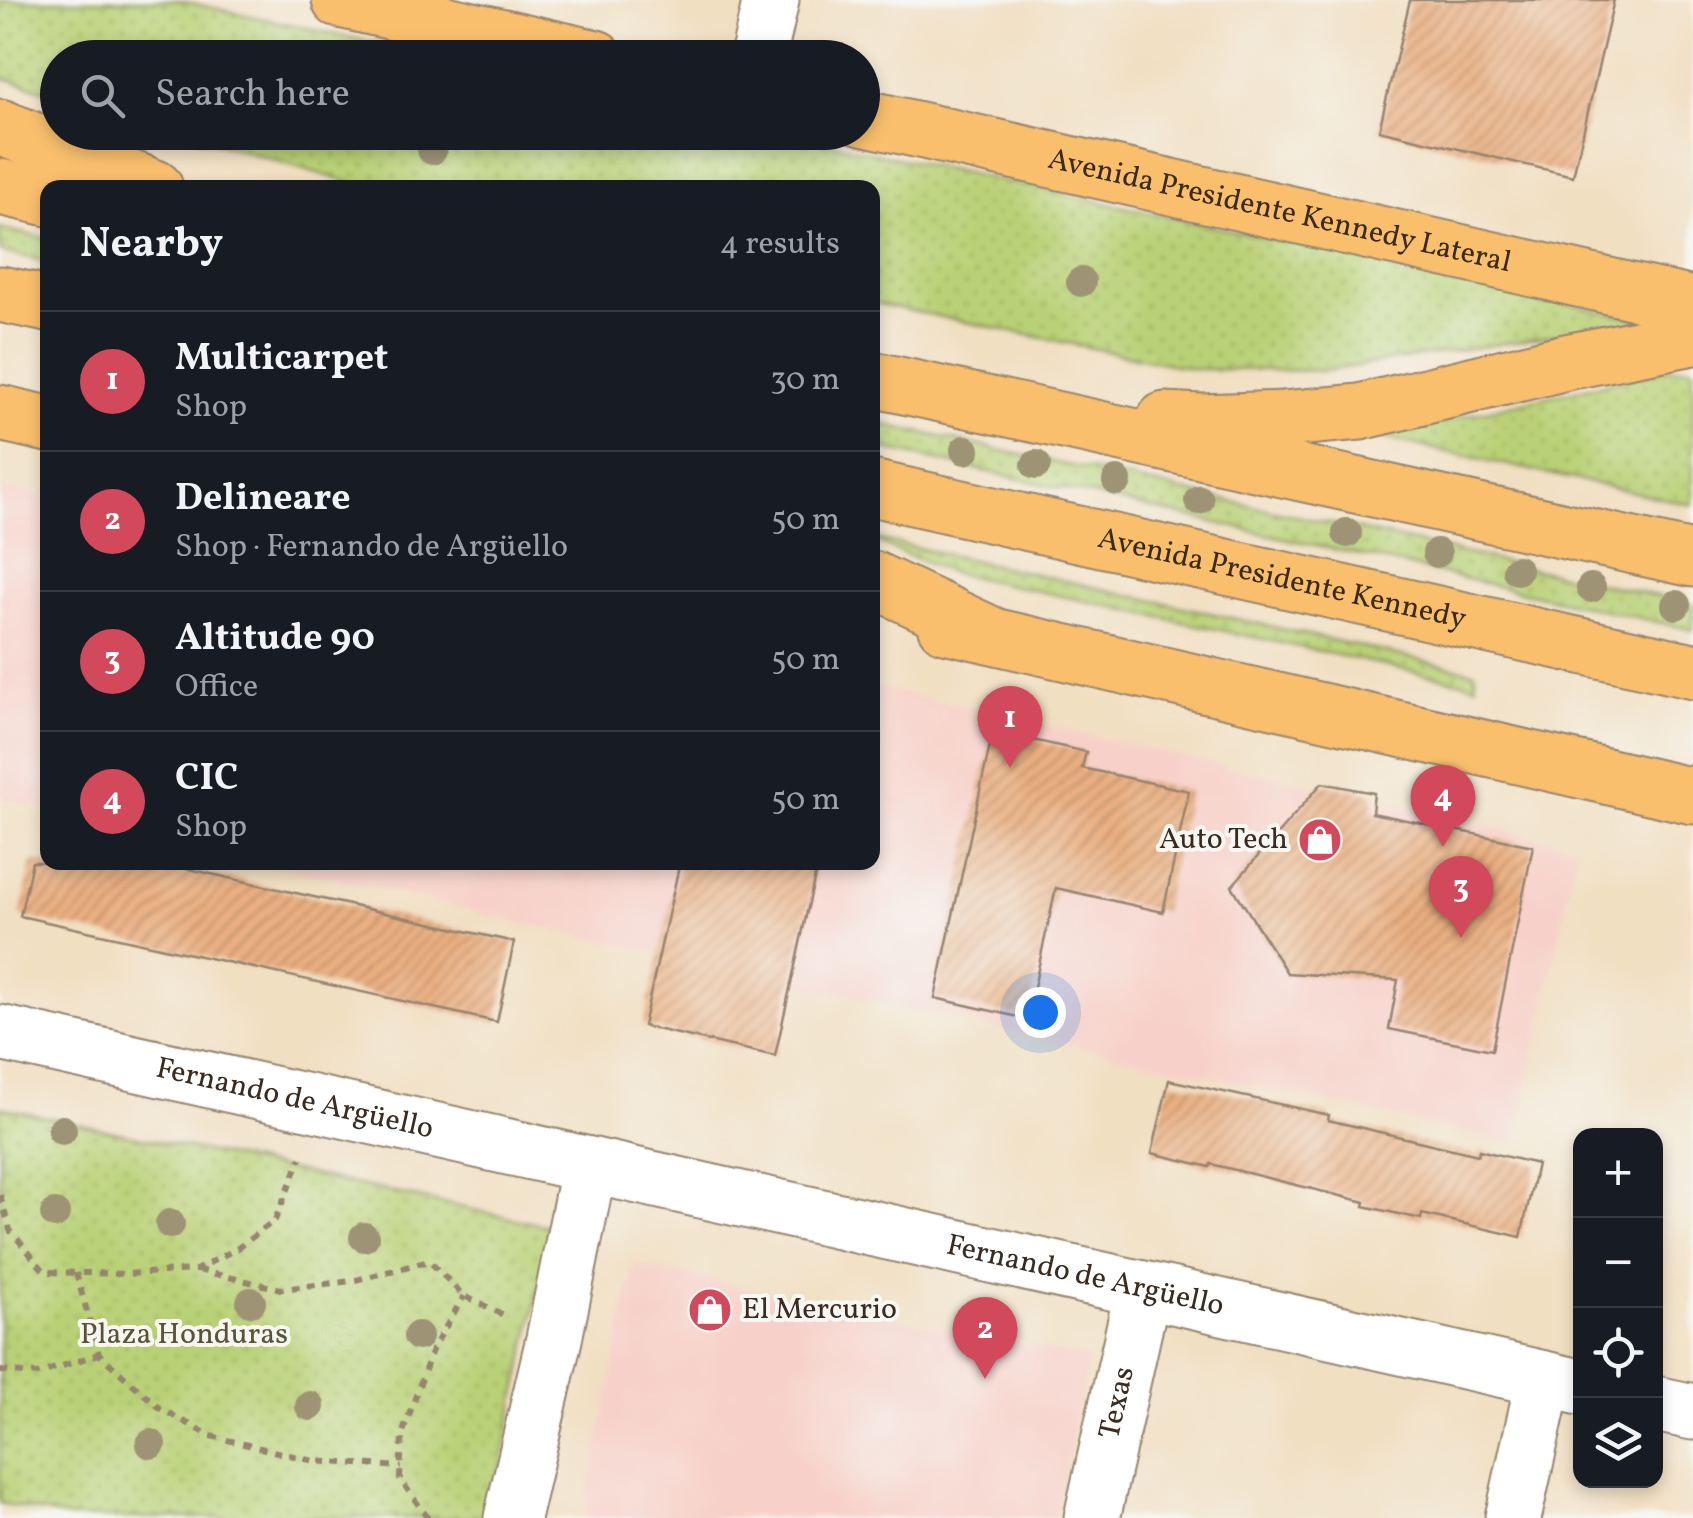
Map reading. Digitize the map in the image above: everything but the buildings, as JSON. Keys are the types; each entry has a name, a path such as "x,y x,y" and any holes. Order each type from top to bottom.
{"main road":[{"path":"340,0 517,40"},
{"name":"Avenida Presidente Kennedy Lateral","path":"880,122 1693,305"},
{"path":"0,127 40,143"},
{"path":"58,150 135,180"},
{"path":"0,187 40,196"},
{"path":"0,294 40,302"},
{"path":"1014,410 1201,422 1360,412 1566,362 1693,338"},
{"path":"880,381 1693,559"},
{"path":"0,413 40,422"},
{"name":"Avenida Presidente Kennedy","path":"880,490 1693,670"},
{"path":"880,583 994,636"},
{"path":"880,611 1693,796"}],"street":[{"path":"762,40 771,0"},
{"name":"Fernando de Argüello","path":"0,1032 1562,1383"},
{"path":"512,1518 589,1165"},
{"name":"Texas","path":"1092,1518 1143,1289"},
{"path":"1513,1518 1562,1383"},
{"path":"1663,1406 1693,1412"}],"path":[{"path":"196,1270 238,1248 275,1220 320,1105"},
{"path":"0,1195 10,1230 45,1272 126,1274 196,1270 282,1289 352,1281 429,1261 464,1296 554,1338"},
{"path":"76,1273 99,1354 161,1409 211,1436 314,1462 400,1468"},
{"path":"428,1518 400,1479 402,1435 432,1350 464,1296"},
{"path":"0,1371 38,1374 99,1354"}],"shaded area":[{"path":"0,487 40,496 40,807 0,797"},
{"path":"880,688 1578,847 1515,1144 299,870 880,870"},
{"path":"634,1264 1089,1358 1056,1518 583,1518"}],"green space":[{"path":"0,0 177,0 362,40 40,40 40,89 0,77"},
{"path":"241,150 861,150 1648,321 1324,371 1194,369 880,304 880,180 341,180"},
{"path":"0,228 40,237 40,260 0,251"},
{"path":"1693,367 1693,505 1374,436 1673,368"},
{"path":"880,424 1693,604 1693,630 880,448"},
{"path":"880,540 1475,672 1476,685 949,572 880,544"},
{"name":"Plaza Honduras","path":"0,1107 552,1227 490,1518 69,1518 0,1503"}],"place":[{"name":"Multicarpet","path":"1010,768"},
{"name":"Auto Tech","path":"1320,840"},
{"name":"CIC","path":"1443,847"},
{"name":"Altitude 90","path":"1461,938"},
{"name":"El Mercurio","path":"710,1310"},
{"name":"Delineare","path":"985,1379"}]}
